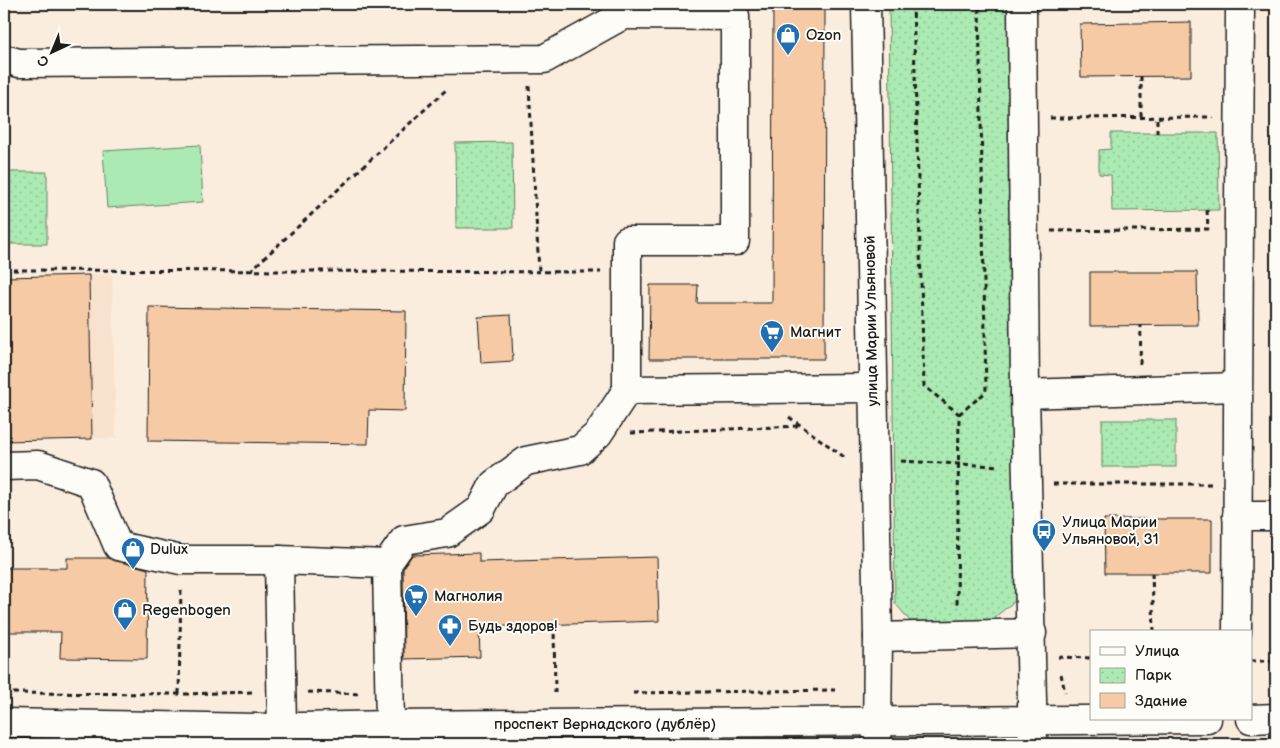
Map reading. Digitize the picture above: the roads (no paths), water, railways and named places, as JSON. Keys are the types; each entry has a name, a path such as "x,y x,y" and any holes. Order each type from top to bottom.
{"street":[{"name":"улица Марии Ульяновой","path":"866,4 878,638 877,733"},
{"path":"1022,4 1024,394 1028,467 1033,733"},
{"path":"1237,630 1240,4"},
{"path":"4,59 20,63 528,60 544,59 622,10 736,16 735,241 626,241 626,390 598,434 580,450 526,461 494,484 481,509 447,533 404,540 387,564 390,725"},
{"path":"1024,394 1237,387"},
{"path":"626,390 872,388"},
{"path":"4,466 38,465 91,483 118,546 181,560 279,560 387,564"},
{"path":"1237,516 1276,516"},
{"path":"279,560 282,728"},
{"path":"878,638 1032,633"},
{"path":"1252,718 1276,718"},
{"name":"проспект Вернадского (дублёр)","path":"4,723 282,728 390,725 877,733 1033,733 1195,720"}],"place":[{"name":"Ozon","path":"788,56"},
{"name":"Магнит","path":"772,353"},
{"name":"Улица Марии Ульяновой, 31","path":"1044,552"},
{"name":"Dulux","path":"133,570"},
{"name":"Магнолия","path":"416,617"},
{"name":"Regenbogen","path":"125,631"},
{"name":"Будь здоров!","path":"450,647"}]}
